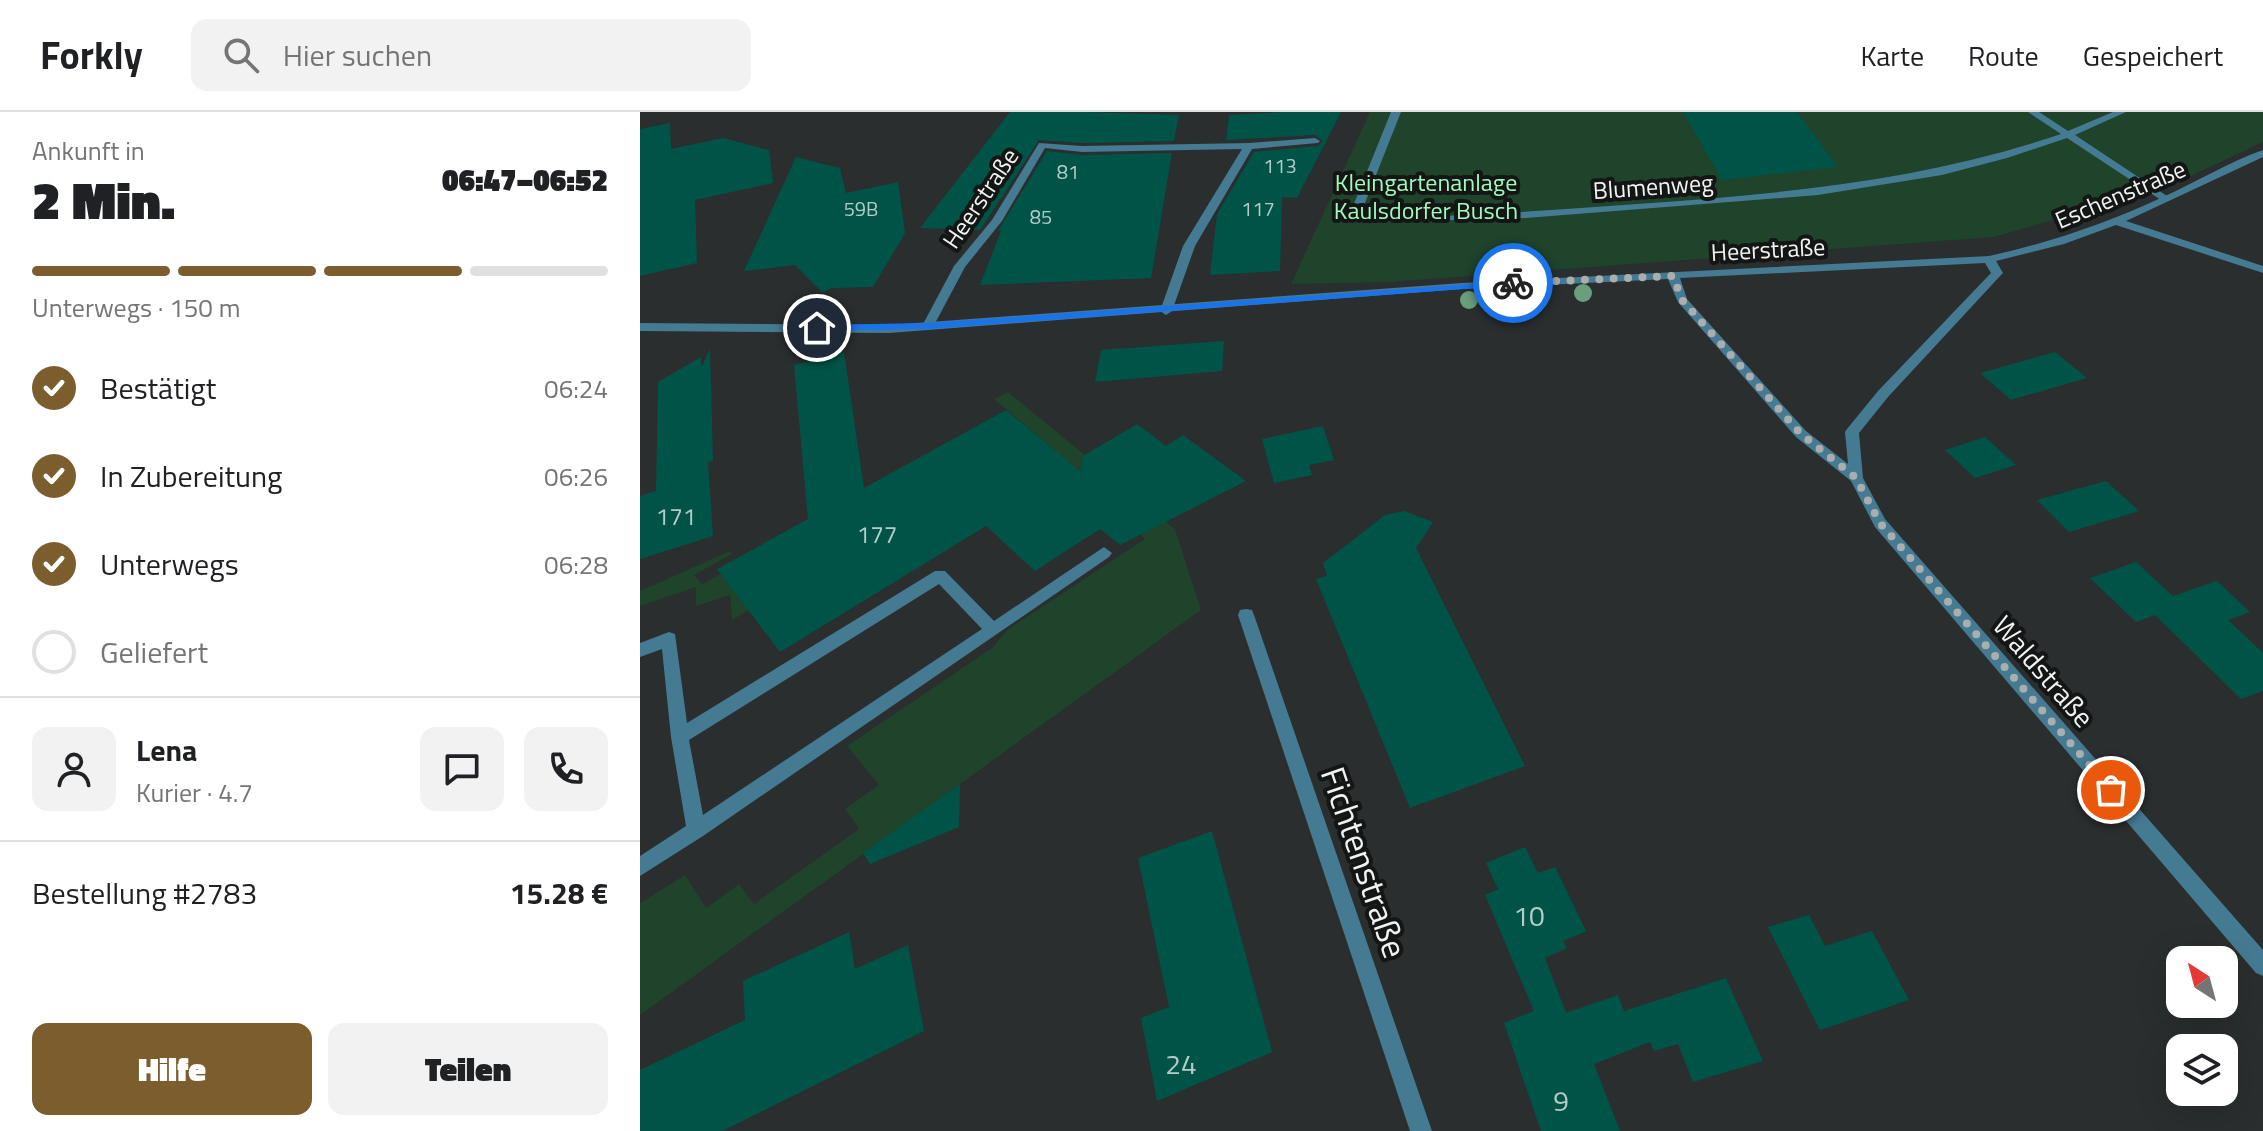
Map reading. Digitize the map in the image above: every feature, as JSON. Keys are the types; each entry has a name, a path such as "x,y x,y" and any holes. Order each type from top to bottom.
{"street":[{"name":"Blumenweg","path":"1396,112 1352,221 1437,221 1776,196 1933,173 2069,137"},
{"path":"2033,112 2165,198"},
{"path":"2069,137 2121,112"},
{"path":"1166,311 1189,246 1249,146 1315,141"},
{"name":"Heerstraße","path":"928,326 960,266 997,221 1042,145 1082,149 1249,146"},
{"name":"Eschenstraße","path":"1989,259 2040,250 2116,221 2263,153"},
{"path":"2116,221 2263,270"},
{"name":"Heerstraße","path":"640,327 928,326 1166,311 1462,286 1989,259"},
{"name":"Waldstraße","path":"1989,259 1997,273 1883,394 1852,432 1856,478 1880,523 2263,966"},
{"name":"Waldstraße","path":"1673,276 1682,300 1801,434 1856,478"},
{"path":"640,867 1104,553"},
{"path":"680,737 940,575 993,630"},
{"name":"Fichtenstraße","path":"1246,615 1421,1131"},
{"path":"640,650 669,639 680,737 696,830"}],"green space":[{"name":"Kleingartenanlage Kaulsdorfer Busch","path":"1370,112 2263,112 2263,142 2165,188 1994,237 1390,282 1291,284"},
{"path":"1008,392 1175,529 1201,610 640,1015 640,903 685,875 706,908 739,884 754,904 859,829 845,809 879,785 847,746 992,648 1007,630 1145,539 1056,463 1064,458 994,399"},
{"path":"730,551 732,554 694,575 702,584 721,574 749,610 732,620 730,595 696,606 696,587 640,606 640,591"}],"building":[{"path":"1010,112 1179,115 1174,141 1082,143 1039,140 980,230 920,228"},
{"path":"1341,112 1297,198 1282,197 1280,271 1210,275 1217,214 1254,152 1318,146 1323,141 1315,135 1226,140 1229,115"},
{"path":"1683,112 1797,112 1838,167 1722,180"},
{"path":"670,123 671,149 723,138 769,150 773,183 695,200 697,263 640,276 640,129"},
{"path":"1047,151 1082,155 1172,153 1151,278 980,285 1001,231 998,231"},
{"path":"796,157 840,168 846,193 898,182 905,233 873,287 832,288 822,292 795,265 744,271"},
{"path":"1224,341 1222,371 1095,382 1101,350"},
{"path":"710,349 713,461 708,462 713,536 640,559 640,496 656,491 658,382 701,357 701,368"},
{"path":"844,352 864,488 1006,410 1081,472 1083,456 1137,424 1166,446 1183,435 1246,481 1120,545 1100,529 1035,571 986,526 780,652 717,569 808,519 794,365"},
{"path":"2055,352 2087,378 2011,400 1980,373"},
{"path":"1323,426 1334,460 1309,465 1312,475 1274,483 1262,439"},
{"path":"1985,437 2016,465 1975,478 1945,450"},
{"path":"2106,481 2139,511 2069,532 2037,500"},
{"path":"1404,511 1433,522 1416,548 1525,766 1410,808 1316,579 1327,576 1323,563 1385,515"},
{"path":"2136,562 2173,596 2217,581 2250,612 2228,620 2263,653 2263,691 2241,699 2155,615 2136,622 2090,578"},
{"path":"960,784 959,827 870,864 863,853"},
{"path":"1212,831 1272,1052 1157,1101 1141,1018 1169,1007 1138,858"},
{"path":"1525,847 1538,873 1555,867 1586,931 1563,941 1567,948 1545,958 1566,1013 1618,995 1624,1011 1726,978 1763,1061 1693,1082 1678,1044 1654,1051 1650,1042 1594,1064 1620,1131 1541,1131 1504,1023 1534,1011 1485,895 1498,889 1486,863"},
{"path":"1809,915 1825,946 1872,931 1909,1000 1820,1030 1768,927"},
{"path":"849,932 855,969 908,945 924,1031 722,1131 640,1131 640,1070 745,1020 743,981"}],"way so far":[{"path":"1513,283 1673,276 1682,300 1801,434 1856,478 1880,523 2111,790"}],"route":[{"path":"817,328 889,329 1166,311 1513,283"}]}
